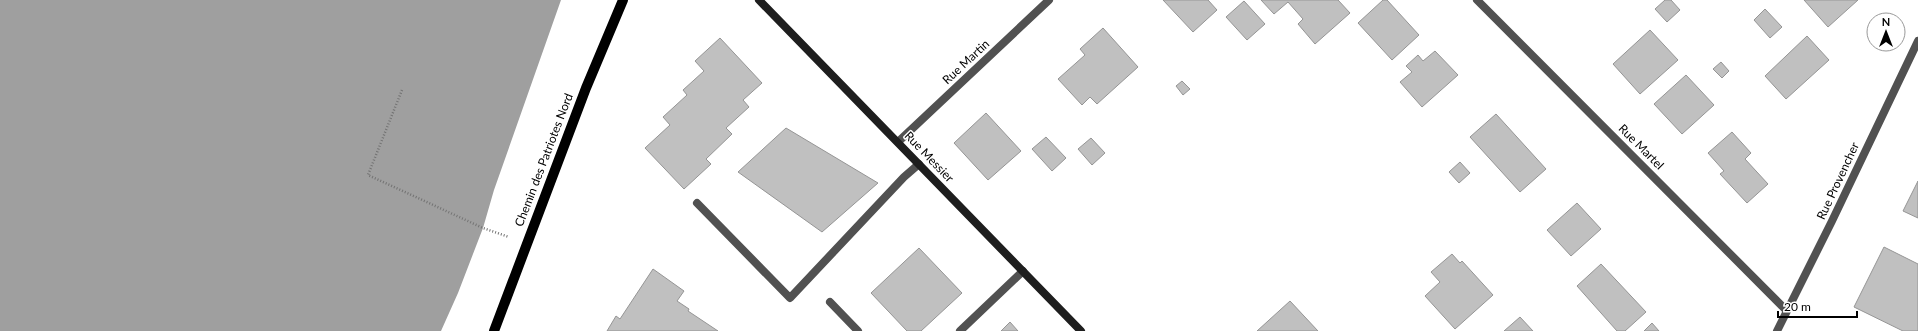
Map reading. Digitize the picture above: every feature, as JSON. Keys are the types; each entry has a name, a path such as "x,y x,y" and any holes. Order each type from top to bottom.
{"main road":[{"name":"Chemin des Patriotes Nord","path":"494,331 586,88 623,0"}],"street":[{"name":"Rue Messier","path":"759,0 1081,331"},
{"name":"Rue Martin","path":"898,142 1049,0"},
{"name":"Rue Martel","path":"1477,0 1788,311"},
{"name":"Rue Provencher","path":"1777,331 1836,214 1918,41"},
{"path":"697,203 790,298 904,177 919,164"},
{"path":"960,331 1023,271"},
{"path":"830,302 858,331"}],"path":[{"path":"402,90 368,176 484,228 526,244"}],"shaded area":[{"path":"0,0 561,0 494,190 483,228 458,293 441,331 0,331"}],"building":[{"path":"1163,0 1208,0 1217,10 1193,32"},
{"path":"1261,0 1338,0 1350,13 1315,44 1298,24 1303,19 1288,2 1274,14"},
{"path":"1383,0 1387,0 1419,35 1392,60 1358,23"},
{"path":"1665,0 1671,0 1680,10 1667,22 1655,9"},
{"path":"1804,0 1858,0 1828,27"},
{"path":"1244,1 1265,24 1247,40 1226,17"},
{"path":"1765,9 1782,27 1770,38 1754,20"},
{"path":"1103,28 1138,67 1097,104 1090,97 1082,105 1058,79 1085,55 1080,49"},
{"path":"1650,30 1678,60 1640,94 1613,64"},
{"path":"1807,36 1829,60 1786,99 1765,76"},
{"path":"720,38 762,83 743,100 749,107 726,128 732,134 706,159 711,164 684,189 645,148 670,125 663,117 687,95 683,90 704,71 695,61"},
{"path":"1435,51 1458,75 1422,107 1400,82 1412,72 1406,66 1418,55 1423,61"},
{"path":"1721,62 1729,71 1722,78 1713,69"},
{"path":"1686,75 1714,105 1682,134 1654,104"},
{"path":"1182,81 1190,89 1183,95 1176,86"},
{"path":"986,113 1021,151 988,180 954,143"},
{"path":"1496,114 1546,169 1520,192 1470,137"},
{"path":"786,128 878,183 822,232 738,172"},
{"path":"1732,132 1751,153 1745,159 1768,184 1747,203 1720,174 1724,171 1708,153"},
{"path":"1046,137 1066,158 1052,171 1032,149"},
{"path":"1091,138 1105,153 1092,165 1078,149"},
{"path":"1460,162 1470,173 1459,183 1449,172"},
{"path":"1918,181 1918,218 1903,211"},
{"path":"1577,203 1601,229 1571,256 1547,230"},
{"path":"1884,247 1918,264 1918,331 1903,331 1854,307"},
{"path":"919,248 962,293 921,331 907,331 871,293"},
{"path":"1452,254 1460,263 1462,261 1493,295 1455,329 1425,296 1440,282 1431,272"},
{"path":"1601,264 1646,312 1625,331 1617,331 1577,286"},
{"path":"653,269 684,291 677,301 689,309 688,311 718,331 607,331 616,316 620,319"},
{"path":"1290,301 1318,331 1257,331"},
{"path":"1520,317 1533,331 1504,331"},
{"path":"1010,322 1018,331 1001,331"},
{"path":"1652,323 1659,331 1644,331"}]}
